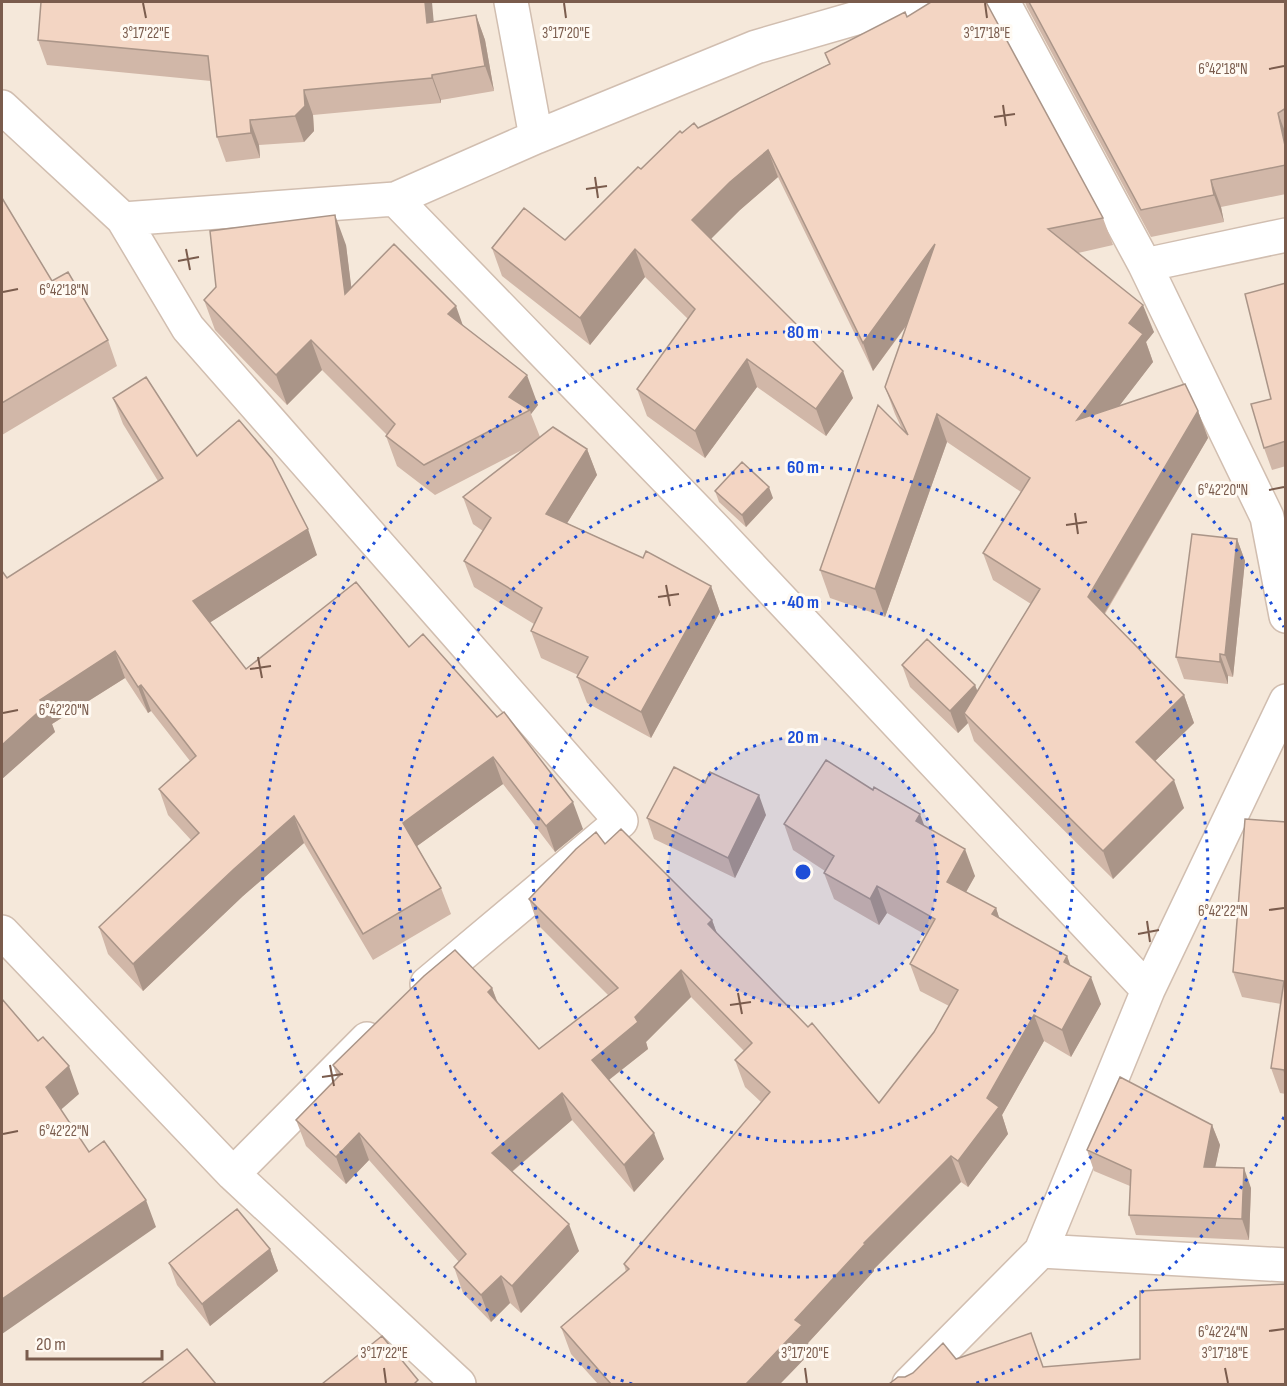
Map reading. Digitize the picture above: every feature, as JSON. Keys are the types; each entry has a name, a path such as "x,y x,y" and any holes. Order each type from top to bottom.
{"street":[{"path":"511,2 536,137"},
{"path":"123,219 394,199 536,137 756,47 912,2"},
{"path":"1003,2 1145,265 1267,517 1286,616"},
{"path":"2,108 123,219 188,328 621,821 398,1009 233,1174"},
{"path":"394,199 716,530 1148,990"},
{"path":"1145,265 1286,236"},
{"path":"909,1384 1041,1251 1148,990 1286,701"},
{"path":"2,932 233,1174 459,1384"},
{"path":"1041,1251 1286,1265"}],"shaded area":[{"path":"2,2 1285,2 1285,1384 2,1384"}],"building":[{"path":"41,2 425,2 427,23 476,15 485,66 432,75 432,78 304,90 305,106 295,116 250,120 251,133 217,137 208,56 38,40"},
{"path":"931,2 986,2 1103,218 1048,229 1143,305 1129,323 1143,334 1077,420 1185,384 1198,411 1088,597 1184,695 1136,742 1174,780 1103,851 964,713 1040,589 983,553 1030,478 937,414 875,589 820,570 878,405 908,435 885,387 935,244 863,343 768,150 730,182 692,220 843,371 816,409 747,359 695,431 637,389 695,309 635,249 580,318 492,248 524,208 565,240 638,167 641,169 680,131 682,133 694,123 698,128 830,64 825,53 905,12 907,17"},
{"path":"1029,2 1286,2 1286,108 1278,113 1286,150 1286,165 1211,180 1214,195 1141,210"},
{"path":"2,198 52,281 68,272 108,340 2,403"},
{"path":"335,215 345,294 394,244 456,306 448,314 527,375 509,397 530,410 424,465 386,436 395,424 311,340 276,375 204,300 216,287 210,231"},
{"path":"1286,283 1286,441 1264,448 1251,404 1271,399 1245,294"},
{"path":"146,377 197,456 239,420 272,459 308,529 193,601 246,669 356,582 409,647 423,634 497,717 504,712 573,802 546,826 493,757 403,823 441,888 363,934 294,816 133,964 99,927 199,833 159,789 196,756 141,685 138,687 115,651 40,700 45,706 2,745 2,571 7,578 163,478 113,398"},
{"path":"553,427 587,449 546,514 643,558 646,551 711,586 641,712 577,677 588,657 531,631 542,608 464,561 491,518 463,497"},
{"path":"742,462 769,487 742,515 715,491"},
{"path":"1192,534 1237,539 1225,655 1220,654 1220,662 1176,657"},
{"path":"927,639 975,685 950,711 902,665"},
{"path":"826,760 873,790 874,787 920,814 916,821 965,849 947,882 996,908 992,914 1067,956 1064,962 1091,977 1062,1030 1034,1015 987,1098 999,1107 958,1161 951,1156 864,1243 795,1320 802,1325 746,1384 611,1384 561,1327 629,1269 624,1264 770,1092 735,1060 752,1043 681,970 635,1017 638,1022 592,1060 654,1133 624,1165 562,1093 492,1153 569,1224 512,1286 501,1276 481,1295 454,1267 466,1254 359,1133 336,1157 296,1120 341,1074 333,1065 424,976 455,950 492,988 488,992 539,1049 618,988 529,899 576,849 596,832 605,844 621,829 712,920 708,924 808,1027 812,1023 879,1103 934,1032 958,990 910,964 935,919 877,886 870,899 824,873 834,856 784,824"},
{"path":"674,767 705,783 710,772 759,795 728,858 647,818"},
{"path":"1245,819 1286,822 1286,1077 1284,1070 1271,1068 1284,981 1233,972"},
{"path":"2,999 38,1041 43,1037 69,1066 46,1087 89,1152 104,1141 146,1200 2,1299"},
{"path":"1120,1077 1212,1125 1204,1167 1244,1168 1242,1219 1129,1215 1131,1170 1087,1150"},
{"path":"237,1209 270,1249 202,1304 169,1263"},
{"path":"1286,1284 1286,1384 889,1384 898,1377 905,1377 913,1373 943,1343 956,1359 1031,1333 1043,1367 1140,1359 1140,1291"},
{"path":"382,1336 418,1380 414,1384 322,1384"},
{"path":"187,1349 216,1384 141,1384"}]}
